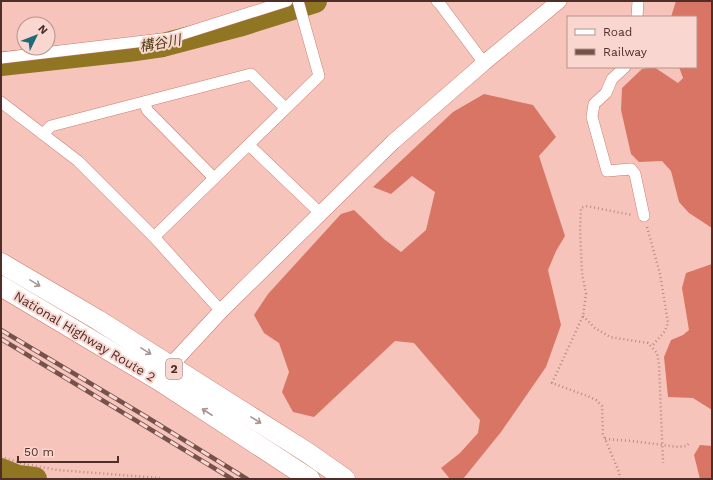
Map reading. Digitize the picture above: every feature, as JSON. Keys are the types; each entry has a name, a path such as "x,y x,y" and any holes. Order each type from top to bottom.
{"highway":[{"name":"National Highway Route 2","path":"1,263 98,320 165,374 310,479"},
{"name":"National Highway Route 2","path":"1,286 308,453 345,479"}],"street":[{"path":"437,1 484,63"},
{"path":"165,374 221,311 393,142 484,63 559,1"},
{"path":"637,16 638,1"},
{"path":"1,58 170,38 296,4 319,76 154,237"},
{"path":"624,68 612,79 606,93 594,104 592,117 607,171 631,169 635,174 644,216"},
{"path":"43,134 51,126 251,74 285,108"},
{"path":"145,102 147,110 214,178"},
{"path":"2,104 78,161 154,237 221,311"},
{"path":"249,145 320,213"}],"path":[{"path":"620,479 619,472 605,439 602,406 596,400 552,383 583,316 586,294 582,273 580,237 581,208 586,206 644,216 660,274 668,323 665,331 652,346"},
{"path":"583,316 595,328 610,337 648,343 657,352 659,364 663,463"},
{"path":"605,439 678,447 687,446 689,443"},
{"path":"1,457 24,464 58,470 160,478"}],"shaded area":[{"path":"676,1 712,1 712,228 689,213 679,202 671,171 662,161 639,162 631,154 621,110 622,88 642,69 656,68 678,83 683,78 679,68 697,68 697,16 671,16"},
{"path":"484,94 533,105 556,137 539,156 565,236 556,251 548,270 561,325 546,367 501,432 463,479 450,479 441,468 460,453 478,433 480,420 414,343 395,341 314,417 293,412 282,392 289,372 279,343 264,333 254,315 268,294 341,214 354,210 384,239 401,252 426,230 435,192 412,176 391,194 373,187 453,112"},
{"path":"712,264 712,410 693,398 668,397 664,357 671,340 683,335 689,330 682,288 686,273"},
{"path":"700,445 712,446 712,479 700,479 694,455"}],"waterway":[{"name":"構谷川","path":"1,64 163,45 239,25 315,1"},
{"path":"1,470 18,477 35,479"}],"railway":[{"path":"1,330 247,479"},
{"path":"1,339 232,479"}]}
